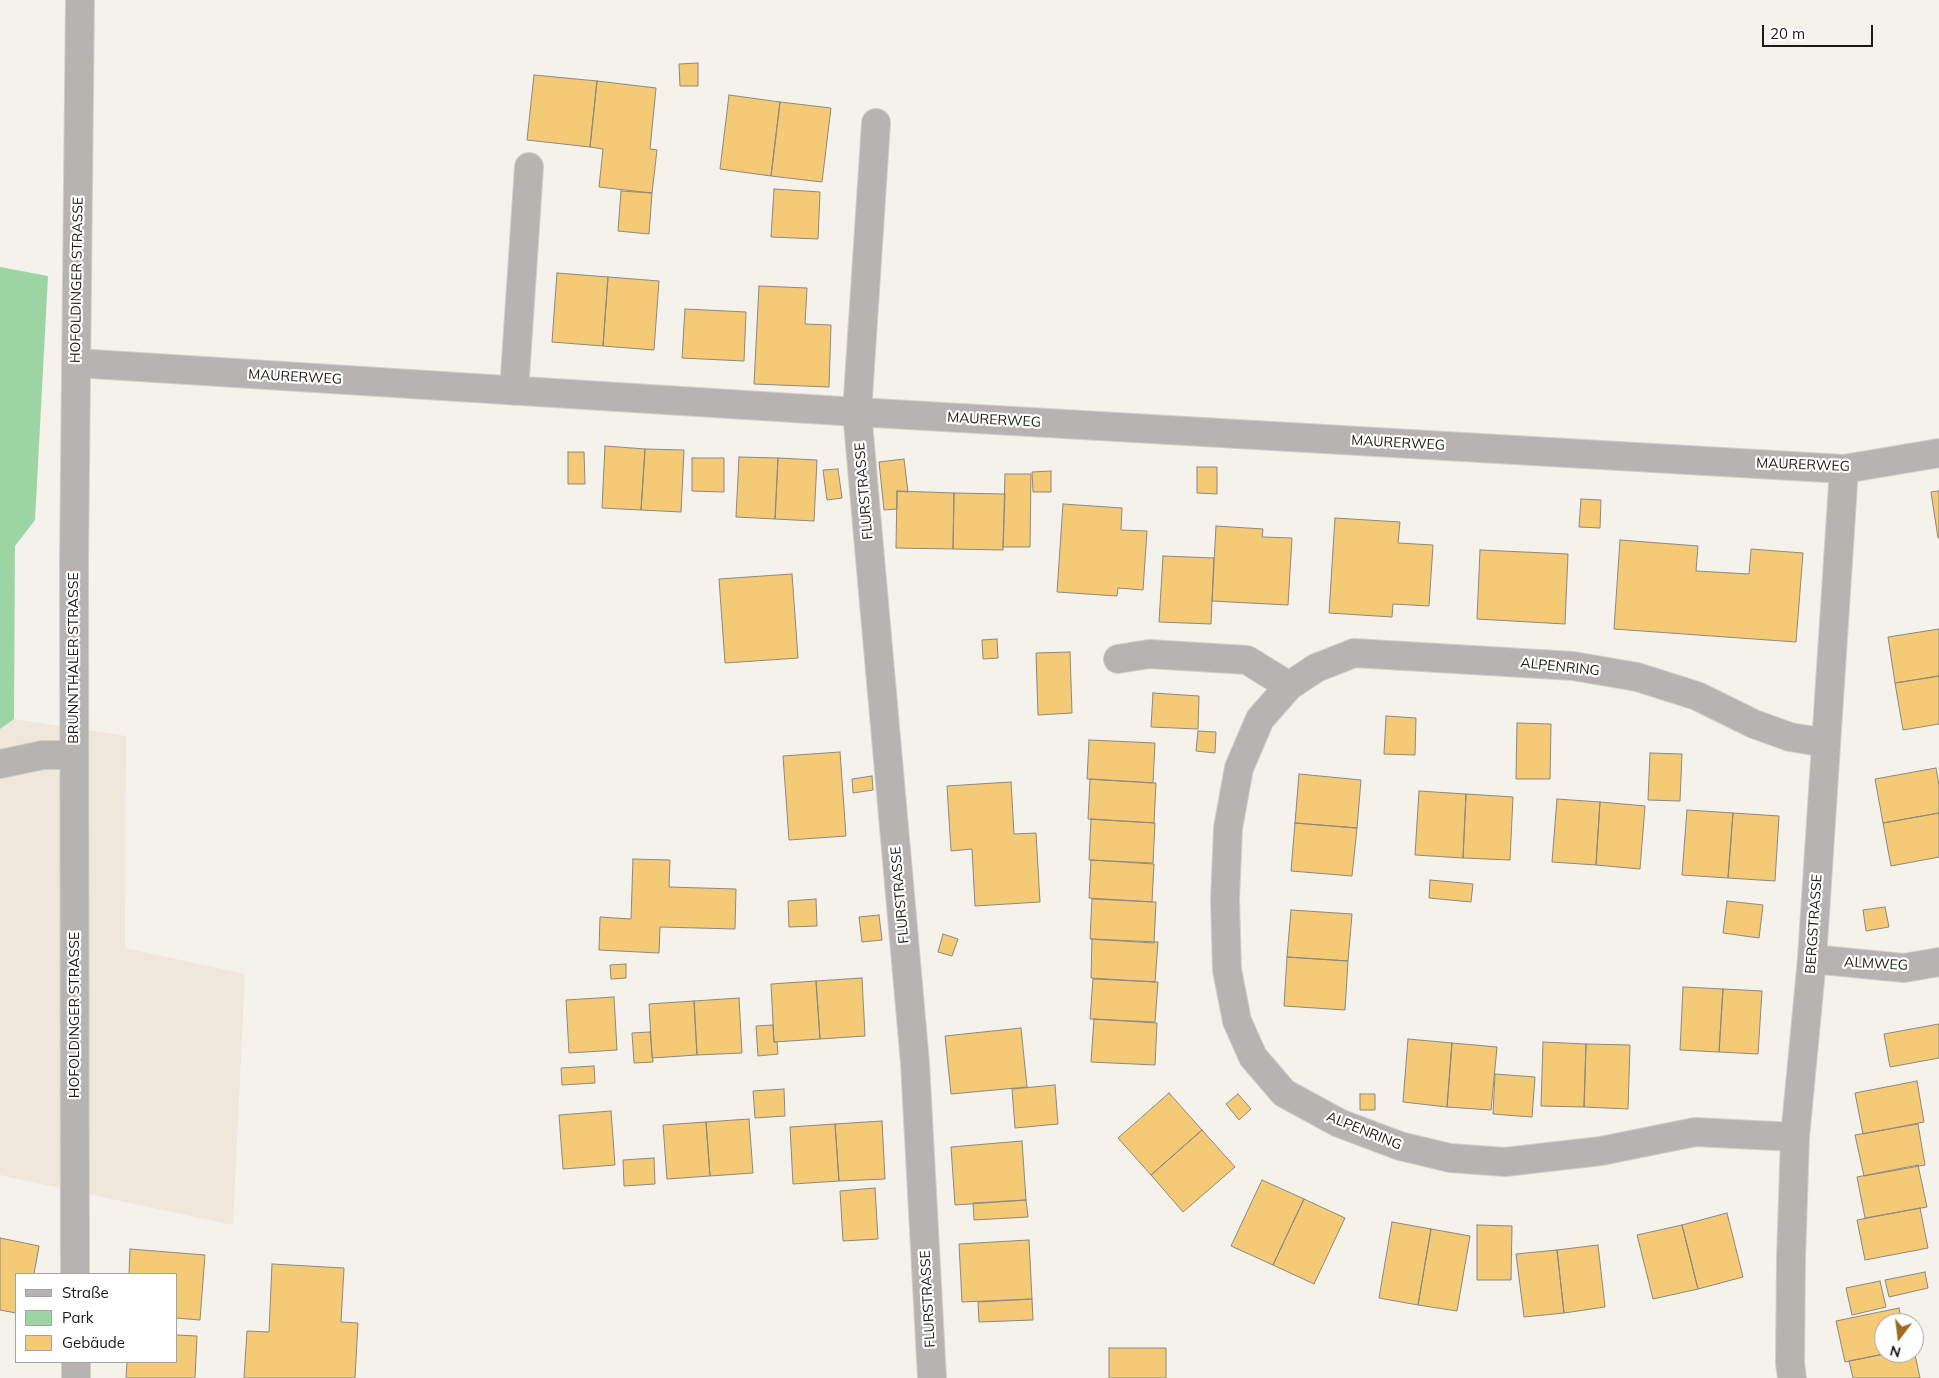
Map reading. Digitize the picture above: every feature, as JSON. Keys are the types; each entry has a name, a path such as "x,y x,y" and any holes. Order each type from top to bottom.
{"street":[{"name":"HOFOLDINGER STRASSE","path":"74,561 80,0"},
{"path":"856,412 876,123"},
{"path":"514,391 529,167"},
{"name":"MAURERWEG","path":"76,363 856,412 1844,469 1939,453"},
{"name":"FLURSTRASSE","path":"856,412 915,1063 932,1378"},
{"name":"BERGSTRASSE","path":"1792,1378 1790,1364 1790,1259 1795,1137 1812,959 1844,469"},
{"name":"BRUNNTHALER STRASSE","path":"74,561 74,755"},
{"path":"1118,659 1149,654 1247,660 1289,686"},
{"name":"ALPENRING","path":"1795,1137 1695,1132 1601,1150 1504,1162 1450,1158 1400,1146 1339,1123 1284,1092 1253,1057 1237,1020 1227,970 1224,900 1228,828 1239,768 1260,719 1289,686 1316,668 1354,654 1573,666 1638,677 1697,696 1754,724 1781,734 1826,743"},
{"path":"0,764 43,755 74,755"},
{"name":"HOFOLDINGER STRASSE","path":"74,755 75,1273"},
{"name":"ALMWEG","path":"1812,959 1904,968 1939,962"},
{"path":"76,1363 76,1378"}],"shaded area":[{"path":"14,719 126,736 125,948 245,974 233,1225 0,1175 0,729"}],"green space":[{"path":"0,267 48,276 35,520 15,546 14,719 0,729"}],"building":[{"path":"698,63 698,86 680,86 679,64"},
{"path":"534,75 597,81 590,147 527,140"},
{"path":"597,81 656,88 650,149 657,150 652,193 599,187 603,149 590,147"},
{"path":"729,95 780,102 771,176 720,169"},
{"path":"780,102 831,108 822,182 771,176"},
{"path":"774,189 820,192 818,239 771,237"},
{"path":"621,191 652,193 649,234 618,231"},
{"path":"557,273 608,277 603,346 552,342"},
{"path":"608,277 659,281 654,350 603,346"},
{"path":"759,286 807,288 805,324 831,325 829,387 754,384"},
{"path":"685,309 746,312 744,361 682,358"},
{"path":"605,446 645,449 641,510 602,508"},
{"path":"645,449 684,450 681,512 641,510"},
{"path":"568,452 584,452 585,484 568,484"},
{"path":"739,457 778,458 775,519 736,517"},
{"path":"692,458 724,458 724,492 692,491"},
{"path":"778,458 817,460 814,521 775,519"},
{"path":"904,459 908,492 897,491 897,509 884,510 879,462"},
{"path":"1197,467 1217,467 1217,494 1197,493"},
{"path":"838,469 842,498 827,500 823,470"},
{"path":"1051,471 1051,492 1033,492 1032,472"},
{"path":"1005,474 1031,474 1030,547 1003,547"},
{"path":"897,491 954,493 953,549 896,548"},
{"path":"1939,491 1939,538 1938,538 1931,492"},
{"path":"954,493 1005,494 1003,550 953,549"},
{"path":"1581,499 1601,500 1600,528 1579,527"},
{"path":"1063,504 1122,508 1121,530 1147,531 1143,590 1118,588 1117,596 1057,592"},
{"path":"1335,518 1400,522 1398,543 1433,545 1429,606 1393,604 1392,617 1329,613"},
{"path":"1216,526 1263,529 1262,537 1292,538 1288,605 1212,601"},
{"path":"1620,540 1698,546 1696,571 1749,574 1751,549 1803,553 1796,642 1614,629"},
{"path":"1480,550 1568,554 1565,624 1477,619"},
{"path":"1163,556 1214,558 1211,624 1159,622"},
{"path":"792,574 798,658 725,663 719,579"},
{"path":"1939,629 1939,676 1895,683 1888,637"},
{"path":"997,639 998,658 983,659 982,640"},
{"path":"1070,652 1072,713 1038,715 1036,653"},
{"path":"1939,676 1939,724 1903,730 1895,683"},
{"path":"1153,693 1199,696 1198,729 1151,727"},
{"path":"1386,716 1416,718 1415,755 1384,754"},
{"path":"1517,723 1551,724 1550,779 1516,779"},
{"path":"1198,731 1216,732 1215,753 1196,751"},
{"path":"1089,740 1155,743 1153,783 1087,779"},
{"path":"840,752 846,836 789,840 783,756"},
{"path":"1650,753 1682,754 1680,801 1648,800"},
{"path":"1936,768 1939,785 1939,813 1883,823 1875,779"},
{"path":"1299,774 1361,780 1357,828 1295,823"},
{"path":"872,776 873,790 853,793 852,779"},
{"path":"1090,779 1156,783 1154,823 1088,819"},
{"path":"1011,782 1014,834 1036,833 1040,902 975,906 972,849 951,851 947,786"},
{"path":"1419,791 1466,794 1463,858 1415,855"},
{"path":"1466,794 1513,797 1510,860 1463,858"},
{"path":"1557,799 1600,802 1596,865 1552,862"},
{"path":"1600,802 1645,806 1640,869 1596,865"},
{"path":"1687,810 1733,813 1728,878 1682,875"},
{"path":"1733,813 1779,816 1775,881 1728,878"},
{"path":"1939,813 1939,857 1891,866 1883,823"},
{"path":"1091,819 1155,823 1153,863 1089,860"},
{"path":"1295,823 1357,828 1352,876 1291,871"},
{"path":"633,859 670,860 669,887 736,889 735,929 660,927 659,953 599,950 600,917 631,919"},
{"path":"1091,860 1154,864 1152,902 1089,898"},
{"path":"1430,880 1473,884 1471,902 1429,898"},
{"path":"816,899 817,926 789,927 788,901"},
{"path":"1092,899 1156,902 1154,943 1090,939"},
{"path":"1727,901 1763,905 1759,938 1723,933"},
{"path":"1885,907 1889,927 1866,931 1863,910"},
{"path":"1291,910 1352,914 1348,961 1287,957"},
{"path":"879,915 882,940 862,942 859,917"},
{"path":"943,934 958,939 952,956 938,952"},
{"path":"1092,939 1158,942 1155,982 1091,978"},
{"path":"1287,957 1348,961 1345,1010 1284,1006"},
{"path":"626,964 626,978 611,979 610,965"},
{"path":"862,978 865,1036 820,1039 816,981"},
{"path":"1093,979 1158,982 1155,1022 1090,1019"},
{"path":"816,981 820,1039 774,1042 771,984"},
{"path":"1683,987 1723,989 1719,1052 1680,1050"},
{"path":"1723,989 1762,991 1758,1054 1719,1052"},
{"path":"614,997 617,1050 569,1053 566,1000"},
{"path":"739,998 742,1053 697,1055 694,1001"},
{"path":"694,1001 697,1055 652,1058 649,1004"},
{"path":"1094,1019 1157,1023 1155,1065 1091,1062"},
{"path":"1939,1024 1939,1058 1890,1067 1884,1034"},
{"path":"773,1025 774,1042 777,1042 778,1054 758,1056 756,1026"},
{"path":"1021,1028 1027,1087 951,1094 945,1036"},
{"path":"650,1032 653,1062 634,1063 632,1033"},
{"path":"1408,1039 1452,1043 1447,1107 1403,1102"},
{"path":"1543,1042 1586,1044 1584,1107 1541,1106"},
{"path":"1452,1043 1497,1047 1491,1110 1447,1107"},
{"path":"1586,1044 1630,1045 1628,1109 1584,1107"},
{"path":"594,1066 595,1083 562,1085 561,1068"},
{"path":"1495,1074 1535,1077 1532,1117 1493,1114"},
{"path":"1917,1081 1924,1122 1863,1134 1855,1093"},
{"path":"1055,1085 1058,1124 1015,1128 1012,1089"},
{"path":"784,1089 785,1116 755,1118 753,1091"},
{"path":"1169,1093 1202,1130 1151,1175 1118,1138"},
{"path":"1238,1094 1251,1109 1239,1120 1226,1104"},
{"path":"1360,1094 1375,1094 1375,1110 1360,1110"},
{"path":"611,1111 615,1165 563,1169 559,1115"},
{"path":"749,1119 753,1173 710,1176 706,1122"},
{"path":"882,1121 885,1179 839,1181 835,1124"},
{"path":"706,1122 710,1176 667,1179 663,1125"},
{"path":"835,1124 839,1181 793,1184 790,1127"},
{"path":"1918,1124 1925,1165 1864,1176 1855,1135"},
{"path":"1202,1130 1235,1167 1183,1212 1151,1175"},
{"path":"1022,1141 1026,1200 955,1205 951,1147"},
{"path":"654,1158 655,1184 624,1186 623,1160"},
{"path":"1918,1165 1927,1207 1865,1218 1857,1177"},
{"path":"1262,1180 1304,1199 1273,1265 1231,1246"},
{"path":"875,1188 878,1239 843,1241 840,1191"},
{"path":"1304,1199 1345,1218 1314,1284 1273,1265"},
{"path":"1026,1200 1028,1217 974,1220 973,1203"},
{"path":"1920,1208 1928,1248 1865,1260 1857,1220"},
{"path":"1727,1213 1743,1277 1698,1289 1682,1225"},
{"path":"1392,1222 1431,1229 1418,1305 1379,1298"},
{"path":"1477,1225 1512,1226 1511,1280 1477,1280"},
{"path":"1682,1225 1698,1289 1653,1299 1637,1235"},
{"path":"1431,1229 1470,1236 1457,1311 1418,1305"},
{"path":"0,1238 39,1246 34,1273 15,1273 15,1313 0,1310"},
{"path":"1029,1240 1032,1299 962,1302 959,1244"},
{"path":"1598,1245 1605,1307 1564,1313 1557,1250"},
{"path":"130,1249 205,1255 200,1320 178,1318 178,1273 129,1273"},
{"path":"1557,1250 1564,1313 1524,1317 1516,1254"},
{"path":"272,1264 344,1268 341,1322 358,1323 355,1378 244,1378 247,1331 269,1332"},
{"path":"1925,1272 1928,1288 1889,1297 1885,1280"},
{"path":"1880,1281 1886,1307 1852,1315 1846,1288"},
{"path":"1032,1299 1033,1320 979,1322 978,1302"},
{"path":"1899,1308 1900,1313 1875,1313"},
{"path":"1874,1313 1874,1356 1845,1362 1836,1321"},
{"path":"178,1335 197,1336 195,1378 126,1378 127,1363 178,1363"},
{"path":"1109,1348 1166,1348 1166,1378 1109,1378"},
{"path":"1874,1356 1874,1363 1917,1363 1920,1378 1853,1378 1849,1361"}]}
